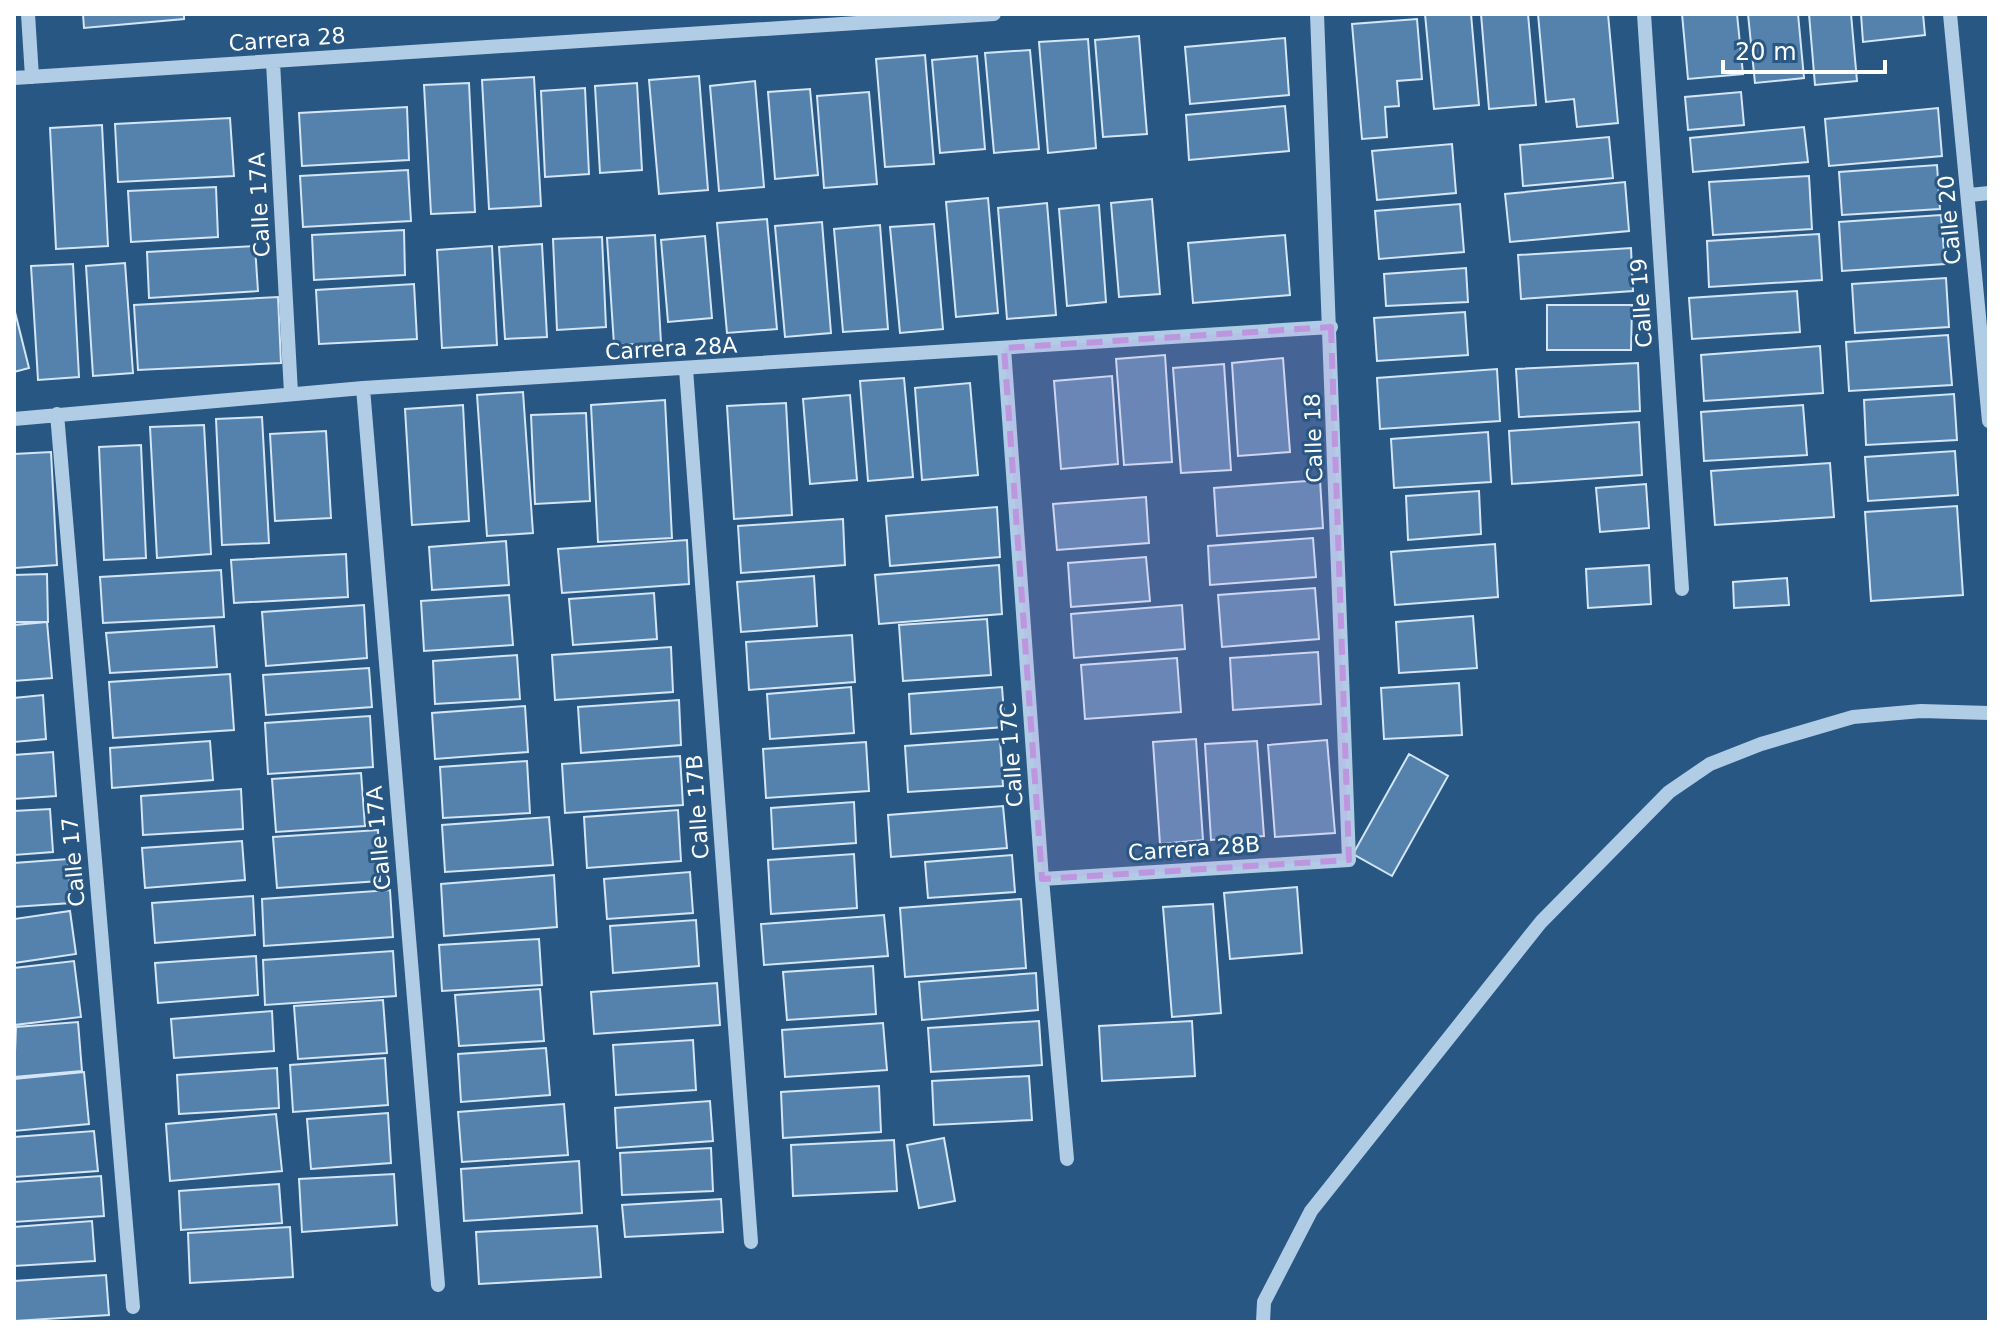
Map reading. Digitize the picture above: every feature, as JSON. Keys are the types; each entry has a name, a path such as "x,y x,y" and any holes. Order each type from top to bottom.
{"street":[{"path":"28,14 32,77"},
{"name":"Carrera 28","path":"14,78 994,14"},
{"name":"Calle 18","path":"1317,14 1349,860"},
{"name":"Calle 19","path":"1644,14 1682,589"},
{"name":"Calle 20","path":"1950,14 1970,195 1989,421"},
{"name":"Calle 17A","path":"273,62 291,393"},
{"path":"1970,195 1989,193"},
{"name":"Carrera 28A","path":"14,419 291,393 1331,327"},
{"name":"Calle 17C","path":"1004,348 1042,879 1067,1159"},
{"name":"Calle 17B","path":"686,369 751,1242"},
{"name":"Calle 17A","path":"363,388 438,1285"},
{"name":"Calle 17","path":"57,414 133,1307"},
{"path":"1263,1322 1264,1302 1311,1211 1541,922 1669,792 1710,764 1761,744 1853,717 1921,711 1989,713"},
{"name":"Carrera 28B","path":"1042,879 1349,860"}],"highlighted area":[{"path":"1331,327 1349,860 1042,879 1004,348"}],"building":[{"path":"83,14 184,14 184,19 84,28"},
{"path":"1425,14 1471,14 1479,105 1434,109"},
{"path":"1481,14 1528,14 1536,105 1489,109"},
{"path":"1538,14 1608,14 1618,123 1577,127 1574,99 1546,102"},
{"path":"1682,14 1737,14 1743,74 1688,79"},
{"path":"1748,14 1798,14 1804,78 1755,83"},
{"path":"1809,14 1851,14 1857,81 1815,85"},
{"path":"1861,14 1923,14 1925,35 1863,42"},
{"path":"1417,19 1422,79 1397,81 1399,106 1385,107 1387,137 1362,139 1352,24"},
{"path":"1139,36 1147,134 1103,137 1095,40"},
{"path":"1285,38 1289,95 1190,104 1185,47"},
{"path":"1088,39 1096,148 1048,153 1039,42"},
{"path":"1030,50 1039,149 994,153 985,53"},
{"path":"925,55 934,164 885,167 876,59"},
{"path":"977,56 985,149 940,153 932,60"},
{"path":"699,76 708,190 659,194 649,80"},
{"path":"534,77 541,206 489,209 482,80"},
{"path":"755,81 764,187 719,191 710,86"},
{"path":"469,83 475,212 431,214 424,85"},
{"path":"637,83 642,170 600,173 595,86"},
{"path":"585,88 589,174 545,177 541,91"},
{"path":"810,89 818,175 775,179 768,92"},
{"path":"869,92 877,184 824,188 817,96"},
{"path":"1741,92 1744,125 1688,130 1685,97"},
{"path":"1285,106 1289,151 1189,160 1186,115"},
{"path":"407,107 409,160 302,166 299,113"},
{"path":"1938,108 1942,156 1829,166 1825,119"},
{"path":"230,118 234,176 118,182 115,124"},
{"path":"102,125 108,246 56,249 50,128"},
{"path":"1804,127 1808,162 1693,172 1690,138"},
{"path":"1609,137 1613,178 1523,186 1520,145"},
{"path":"1452,144 1456,193 1377,200 1372,151"},
{"path":"1937,165 1940,209 1842,215 1839,172"},
{"path":"408,170 411,221 303,227 300,176"},
{"path":"1809,176 1812,229 1713,235 1709,182"},
{"path":"1625,182 1629,231 1510,242 1505,194"},
{"path":"216,187 218,237 131,242 128,191"},
{"path":"988,198 998,313 956,317 946,202"},
{"path":"1152,199 1160,294 1119,297 1111,203"},
{"path":"1047,203 1056,315 1007,319 998,208"},
{"path":"1460,204 1464,252 1379,259 1375,211"},
{"path":"1099,205 1106,302 1067,306 1059,209"},
{"path":"1941,215 1945,264 1842,271 1839,222"},
{"path":"767,219 777,329 727,333 717,223"},
{"path":"822,222 831,333 785,337 775,226"},
{"path":"934,224 943,329 900,333 890,227"},
{"path":"880,225 888,329 843,332 834,229"},
{"path":"404,230 405,275 314,280 312,235"},
{"path":"1819,234 1822,280 1709,287 1707,241"},
{"path":"655,235 661,343 614,345 607,238"},
{"path":"1285,235 1290,295 1193,303 1188,243"},
{"path":"705,236 712,318 668,322 661,240"},
{"path":"602,237 606,327 557,330 553,239"},
{"path":"542,244 547,337 505,339 499,247"},
{"path":"255,246 258,291 149,298 147,252"},
{"path":"492,246 497,345 442,348 437,250"},
{"path":"1631,248 1633,291 1521,299 1518,255"},
{"path":"125,263 133,373 93,376 86,266"},
{"path":"73,264 79,377 38,380 31,266"},
{"path":"1466,268 1468,302 1386,306 1384,274"},
{"path":"1946,278 1949,327 1855,333 1852,284"},
{"path":"414,284 417,339 319,344 316,290"},
{"path":"1797,291 1800,332 1692,339 1689,298"},
{"path":"278,297 281,363 138,370 134,305"},
{"path":"1547,305 1632,305 1631,350 1547,350"},
{"path":"14,308 29,368 14,372"},
{"path":"1465,312 1468,355 1377,361 1374,318"},
{"path":"1948,335 1952,385 1849,391 1846,342"},
{"path":"1820,346 1823,393 1704,401 1701,355"},
{"path":"1165,355 1172,462 1124,465 1116,359"},
{"path":"1283,358 1290,452 1238,456 1232,363"},
{"path":"1638,363 1640,411 1519,417 1516,369"},
{"path":"1224,364 1231,470 1181,473 1173,368"},
{"path":"1497,369 1500,421 1380,429 1377,378"},
{"path":"1112,376 1118,464 1061,469 1054,381"},
{"path":"904,378 913,477 868,481 860,381"},
{"path":"970,383 978,475 922,480 915,388"},
{"path":"523,392 533,533 487,536 477,395"},
{"path":"1954,394 1957,440 1866,445 1864,400"},
{"path":"850,395 857,480 810,484 803,399"},
{"path":"665,400 672,538 598,542 591,405"},
{"path":"786,403 792,515 734,519 727,406"},
{"path":"463,405 469,521 412,525 405,409"},
{"path":"1803,405 1807,455 1704,461 1701,412"},
{"path":"586,413 590,501 535,504 531,415"},
{"path":"262,417 269,543 222,545 216,419"},
{"path":"1639,422 1642,475 1512,484 1509,431"},
{"path":"204,425 211,554 157,558 150,427"},
{"path":"326,431 331,518 275,521 270,434"},
{"path":"1488,432 1491,482 1394,488 1391,439"},
{"path":"141,445 146,558 104,560 99,447"},
{"path":"1955,451 1958,495 1868,501 1865,457"},
{"path":"51,452 57,565 15,568 14,454"},
{"path":"1830,463 1834,517 1715,525 1711,471"},
{"path":"1320,480 1323,528 1217,536 1214,488"},
{"path":"1646,484 1649,528 1600,532 1596,488"},
{"path":"1479,491 1481,534 1408,540 1406,496"},
{"path":"1146,497 1149,543 1057,550 1053,504"},
{"path":"1957,506 1963,595 1871,601 1865,512"},
{"path":"997,507 1000,557 890,566 886,516"},
{"path":"843,519 845,565 741,573 738,526"},
{"path":"1313,538 1316,577 1210,585 1208,546"},
{"path":"687,540 689,584 562,593 558,549"},
{"path":"506,541 509,585 432,590 429,547"},
{"path":"1495,544 1498,597 1395,605 1391,552"},
{"path":"346,554 348,597 234,603 231,560"},
{"path":"1146,557 1150,601 1071,607 1068,563"},
{"path":"999,565 1002,614 879,624 875,575"},
{"path":"1649,565 1651,604 1588,608 1586,569"},
{"path":"221,570 224,617 103,623 100,577"},
{"path":"47,574 48,622 14,622 14,575"},
{"path":"814,576 817,626 741,632 737,582"},
{"path":"1787,578 1789,605 1734,608 1733,582"},
{"path":"1315,588 1319,639 1222,647 1218,595"},
{"path":"654,593 657,639 573,645 569,599"},
{"path":"509,595 513,645 424,651 421,601"},
{"path":"364,605 367,658 266,666 262,612"},
{"path":"1182,605 1185,649 1074,658 1071,614"},
{"path":"1473,616 1477,668 1399,673 1396,622"},
{"path":"987,619 991,675 903,681 899,625"},
{"path":"47,622 52,678 14,681 14,625"},
{"path":"214,626 217,667 110,673 106,633"},
{"path":"852,635 855,682 749,690 746,642"},
{"path":"671,647 673,692 555,700 552,655"},
{"path":"1318,652 1321,704 1233,710 1230,658"},
{"path":"517,655 520,699 435,704 433,661"},
{"path":"1177,658 1181,712 1085,719 1081,665"},
{"path":"369,668 372,707 266,715 263,675"},
{"path":"230,674 234,730 113,738 109,682"},
{"path":"1459,683 1462,735 1384,739 1381,688"},
{"path":"851,687 854,733 770,739 767,694"},
{"path":"1002,687 1005,727 911,734 909,694"},
{"path":"43,695 46,739 14,742 14,698"},
{"path":"679,700 681,745 581,753 578,707"},
{"path":"525,706 528,752 435,759 432,713"},
{"path":"370,716 373,767 268,774 265,723"},
{"path":"1000,739 1003,786 908,792 905,746"},
{"path":"1196,739 1203,840 1160,844 1153,742"},
{"path":"1327,740 1335,833 1275,837 1268,745"},
{"path":"210,741 213,780 112,788 110,748"},
{"path":"1257,741 1264,836 1211,840 1205,744"},
{"path":"866,742 869,791 766,798 763,749"},
{"path":"53,752 56,796 14,799 14,755"},
{"path":"1409,754 1448,776 1392,876 1353,854"},
{"path":"680,756 683,805 565,813 562,764"},
{"path":"527,761 530,813 443,818 440,767"},
{"path":"361,773 365,826 276,832 272,779"},
{"path":"241,789 243,829 143,835 141,796"},
{"path":"854,802 856,843 773,849 771,808"},
{"path":"1003,806 1007,848 891,857 888,815"},
{"path":"50,809 53,852 14,855 14,811"},
{"path":"678,810 681,861 587,868 584,817"},
{"path":"549,817 553,865 445,872 442,825"},
{"path":"378,830 380,881 277,888 273,837"},
{"path":"242,841 245,880 145,888 142,848"},
{"path":"854,854 857,908 771,914 768,860"},
{"path":"1012,855 1015,892 928,898 925,862"},
{"path":"68,859 71,903 14,907 14,863"},
{"path":"690,872 693,913 607,919 604,879"},
{"path":"554,875 557,927 444,936 441,884"},
{"path":"1297,887 1302,953 1230,959 1224,893"},
{"path":"390,890 393,937 264,946 262,899"},
{"path":"253,896 255,935 155,943 152,903"},
{"path":"1021,899 1026,968 905,977 900,908"},
{"path":"1213,904 1221,1013 1172,1017 1163,907"},
{"path":"70,911 76,954 14,963 14,919"},
{"path":"884,915 888,956 764,965 761,924"},
{"path":"696,920 699,966 613,973 610,926"},
{"path":"539,939 542,985 442,991 439,945"},
{"path":"393,951 396,996 265,1005 263,960"},
{"path":"256,956 258,995 158,1003 155,963"},
{"path":"74,961 81,1017 14,1025 14,968"},
{"path":"873,966 876,1014 787,1020 783,972"},
{"path":"1036,973 1038,1010 922,1020 919,982"},
{"path":"717,983 720,1025 594,1034 591,992"},
{"path":"540,989 544,1041 459,1046 455,995"},
{"path":"383,1000 387,1053 298,1059 294,1006"},
{"path":"272,1011 274,1051 174,1058 171,1019"},
{"path":"1039,1021 1042,1065 931,1072 928,1028"},
{"path":"1192,1021 1195,1076 1102,1081 1099,1026"},
{"path":"78,1022 82,1071 14,1077 16,1027"},
{"path":"883,1023 887,1070 785,1077 782,1030"},
{"path":"693,1040 696,1090 616,1095 613,1045"},
{"path":"546,1048 550,1095 461,1102 458,1054"},
{"path":"385,1058 388,1105 293,1112 290,1065"},
{"path":"277,1068 279,1108 179,1114 177,1075"},
{"path":"84,1072 89,1124 14,1131 14,1079"},
{"path":"1029,1076 1032,1120 934,1125 932,1081"},
{"path":"879,1086 881,1132 783,1138 781,1092"},
{"path":"710,1101 713,1141 617,1148 615,1108"},
{"path":"564,1104 568,1155 462,1162 458,1112"},
{"path":"388,1113 391,1163 311,1169 307,1119"},
{"path":"276,1114 282,1171 170,1181 166,1124"},
{"path":"94,1131 98,1171 14,1177 14,1137"},
{"path":"944,1138 955,1201 919,1208 907,1145"},
{"path":"894,1140 897,1191 793,1196 791,1145"},
{"path":"711,1148 713,1191 622,1195 620,1153"},
{"path":"579,1161 582,1213 464,1221 461,1169"},
{"path":"394,1174 397,1225 302,1232 299,1179"},
{"path":"101,1176 104,1216 14,1222 14,1182"},
{"path":"279,1184 282,1223 181,1230 179,1191"},
{"path":"721,1199 723,1232 625,1237 622,1205"},
{"path":"92,1221 95,1261 14,1266 14,1227"},
{"path":"597,1226 601,1277 479,1284 476,1232"},
{"path":"290,1227 293,1277 190,1283 188,1233"},
{"path":"106,1275 109,1315 14,1321 14,1281"}]}
